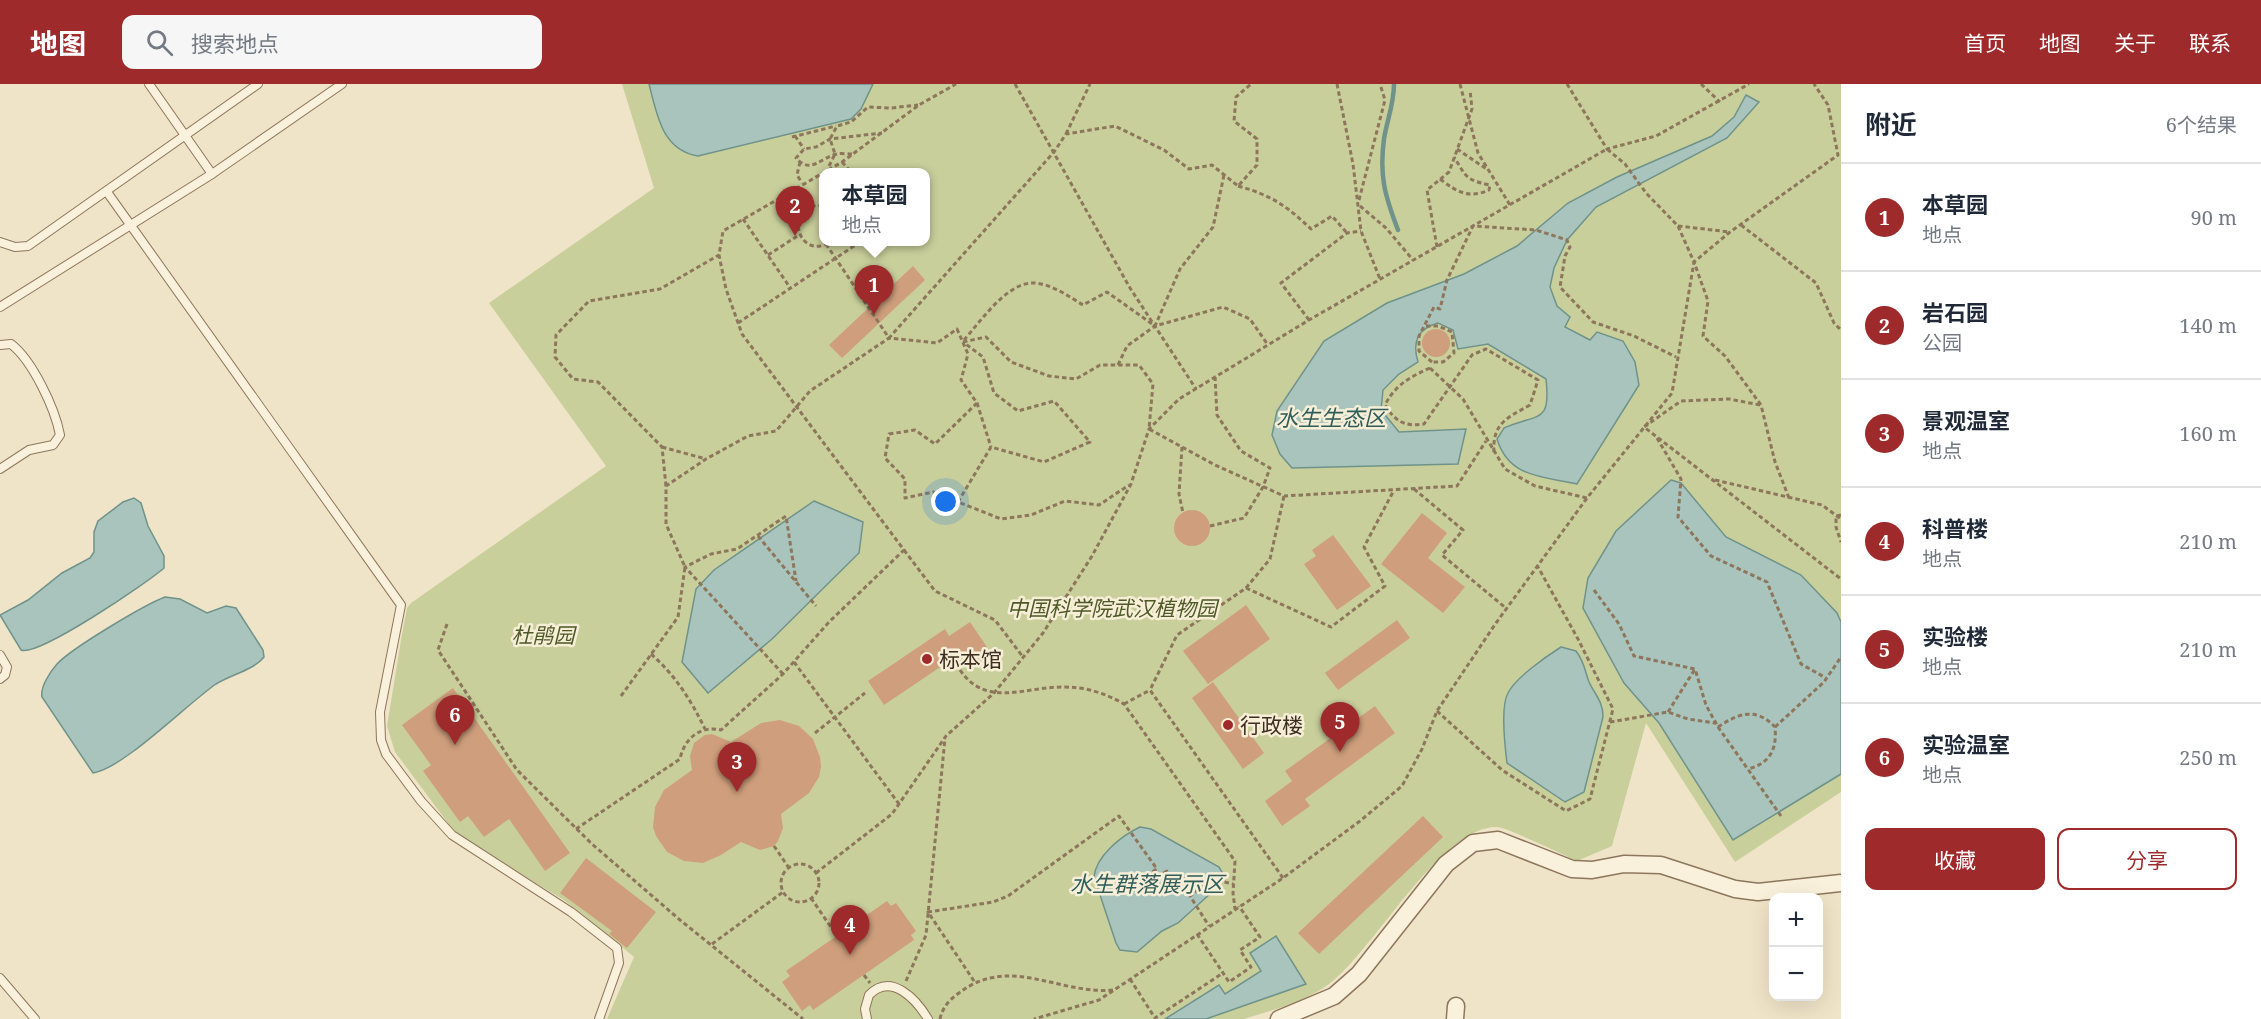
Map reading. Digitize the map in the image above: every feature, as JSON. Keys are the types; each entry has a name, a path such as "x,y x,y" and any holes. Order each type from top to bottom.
{"street":[{"path":"1279,1019 1334,996 1359,974 1446,864 1473,843 1498,840 1572,869 1592,870 1624,864 1661,865 1735,889 1758,892 1841,883"}],"lane":[{"path":"148,84 212,174"},
{"path":"0,242 15,247 28,246 258,84"},
{"path":"0,307 212,174 342,84"},
{"path":"107,192 401,605 380,712 381,740 386,754 421,801 452,835 571,912 617,948 619,963 599,1019"},
{"path":"0,345 11,344 23,357 47,398 60,435 53,445 30,450 0,469"},
{"path":"0,655 7,667 5,675 0,679"},
{"path":"0,978 35,1019"},
{"path":"867,1019 866,1002 874,990 885,986 902,990 918,1005 928,1019"}],"path":[{"path":"829,168 854,154 919,105 956,84"},
{"path":"1015,84 1130,288 1196,389"},
{"path":"666,486 706,459 748,436 776,431 810,391 889,338 1054,152 1066,134 1090,84"},
{"path":"1238,186 1257,165 1257,139 1234,122 1236,97 1251,84"},
{"path":"1336,84 1353,164 1361,231 1380,279"},
{"path":"1358,205 1369,154 1385,99 1380,84"},
{"path":"1460,84 1478,153 1510,205"},
{"path":"1568,84 1607,149 1625,164 1646,193 1678,226 1708,301 1703,336 1725,356 1761,405 1775,462 1789,498"},
{"path":"1701,84 1720,102"},
{"path":"1149,429 1179,399 1413,260 1607,149 1656,136 1749,84"},
{"path":"1034,1019 1099,1000 1283,878 1360,822 1402,786 1422,749 1437,711 1507,609 1587,498 1672,393 1676,357 1694,262 1730,232 1838,155 1828,105 1814,84"},
{"path":"1437,247 1427,190 1449,172 1472,109 1470,90"},
{"path":"804,149 793,137 851,122 867,107 891,108 919,105"},
{"path":"829,168 835,154 830,139 837,126"},
{"path":"1066,134 1115,126 1164,150 1189,170 1212,165 1238,186 1259,191 1286,205 1311,229 1332,216 1347,233"},
{"path":"854,154 835,154 814,166 800,162 796,158 797,153 804,149 816,147 830,139 884,132"},
{"path":"1457,149 1489,171"},
{"path":"1440,179 1464,194 1476,196 1489,190 1490,185 1476,184 1468,179 1454,157"},
{"path":"800,162 797,175 802,183"},
{"path":"842,162 847,168"},
{"path":"819,174 723,231 719,255 726,289 742,334 935,591 995,620 1023,657"},
{"path":"1155,326 1180,269 1213,227 1224,175"},
{"path":"796,187 809,207"},
{"path":"1358,205 1386,228 1413,260"},
{"path":"819,206 809,207 799,217 800,234 812,245 819,244"},
{"path":"743,219 791,290"},
{"path":"1740,225 1816,282 1834,323 1841,330"},
{"path":"1473,226 1536,230 1567,240 1570,247 1565,256 1560,287 1593,322 1634,336 1676,357"},
{"path":"1426,326 1438,326 1452,332 1455,343 1454,353 1443,362 1432,362 1419,351 1417,345 1419,336 1434,307 1440,309 1447,280 1473,226"},
{"path":"1678,226 1730,232"},
{"path":"1309,320 1281,282 1347,233 1361,231"},
{"path":"768,255 800,234"},
{"path":"827,246 889,338"},
{"path":"738,323 854,246"},
{"path":"706,459 662,447 598,382 573,379 555,357 556,335 589,301 660,289 719,255"},
{"path":"962,342 1002,297 1030,283 1055,289 1083,305 1107,292 1155,326"},
{"path":"1118,365 1127,346 1155,326 1223,308 1250,319 1268,345"},
{"path":"889,338 937,343 957,329 968,354 961,380 977,403 991,447 958,501"},
{"path":"816,873 892,814 946,736 994,693 1043,633 1092,556 1131,484 1149,429 1153,384 1139,365 1100,365 1076,380 1049,376 1011,362 986,337 962,342"},
{"path":"962,342 983,357 994,393 1018,411 1054,402 1090,442 1044,462 991,447"},
{"path":"1432,362 1430,368 1409,378 1392,391 1385,405 1395,420 1411,426 1424,424 1472,355 1485,349 1538,380 1530,405 1504,419 1493,437 1494,453"},
{"path":"1430,368 1462,399 1505,469 1535,486 1587,498"},
{"path":"1210,526 1244,518 1263,487 1270,468 1241,451 1217,415 1215,377"},
{"path":"1644,427 1681,401 1729,399 1761,405"},
{"path":"977,403 934,444 915,430 889,434 885,458 905,479 905,498 933,492 1001,519 1030,515 1065,501 1099,505 1131,484"},
{"path":"1644,427 1841,579"},
{"path":"1149,429 1284,496 1457,486 1486,441"},
{"path":"1654,435 1672,460 1681,479 1678,517 1710,556 1767,582 1801,664 1826,678"},
{"path":"662,447 666,486 666,524 685,567 783,674"},
{"path":"1182,447 1179,494 1183,513"},
{"path":"1712,479 1822,505 1839,517 1836,526 1841,542"},
{"path":"1413,489 1463,530 1442,555 1507,609"},
{"path":"1246,588 1331,627 1385,586 1364,547 1394,490"},
{"path":"1124,705 1150,690 1177,635 1246,588 1270,559 1284,496"},
{"path":"685,567 711,554 737,549 786,516 796,581"},
{"path":"758,536 816,606"},
{"path":"576,828 680,759 682,747 694,734 706,730 721,730 783,674 829,622 904,550"},
{"path":"1437,711 1502,770 1566,811 1590,799 1613,709 1538,566"},
{"path":"621,696 678,617 685,567"},
{"path":"1594,590 1619,624 1634,656 1695,669"},
{"path":"447,624 438,650 452,675 517,770 576,828 671,912 803,1019"},
{"path":"651,654 669,670 681,686 706,730"},
{"path":"1748,769 1769,759 1774,747 1775,727 1826,678 1841,657"},
{"path":"794,662 899,804"},
{"path":"1668,712 1695,669"},
{"path":"1695,669 1706,705 1715,723 1781,816"},
{"path":"960,670 969,683 980,690 994,693 1063,687 1101,691 1124,705 1235,861 1233,884 1235,909"},
{"path":"1150,690 1283,878"},
{"path":"815,733 866,693"},
{"path":"1610,722 1668,712 1688,719 1715,723"},
{"path":"1718,727 1740,714 1757,714 1775,727"},
{"path":"902,990 926,935 946,736"},
{"path":"928,912 993,902 1008,896 1119,816 1157,869 1145,876 1149,882 1167,871 1176,885 1189,876 1199,890 1190,896 1209,926"},
{"path":"774,846 789,868"},
{"path":"806,865 816,873 818,887 811,898 798,902 783,892 781,879 789,868 806,865"},
{"path":"1197,887 1211,879 1233,884"},
{"path":"712,944 783,892"},
{"path":"811,898 837,936"},
{"path":"1197,934 1229,982 1251,968 1240,950 1260,937 1239,906"},
{"path":"928,912 974,981"},
{"path":"1130,979 1155,1017 1223,973"},
{"path":"940,1019 951,998 974,981 996,976 1030,976 1099,991 1115,989"}],"green space":[{"name":"中国科学院武汉植物园","path":"622,84 1841,84 1841,792 1735,862 1646,723 1612,846 1577,861 1502,828 1475,832 1453,846 1431,868 1347,968 1329,984 1299,1001 1244,1019 607,1019 634,957 564,900 479,849 453,830 395,752 387,726 407,608 411,603 606,466 489,303 654,188"}],"water":[{"path":"649,84 873,84 861,109 851,119 698,156 676,147 669,139 659,119"},
{"name":"水生生态区","path":"1746,95 1759,102 1727,138 1596,207 1567,240 1554,268 1550,287 1557,306 1570,317 1565,327 1590,340 1597,332 1623,341 1635,362 1639,385 1577,484 1539,477 1518,468 1502,452 1497,439 1504,428 1540,415 1546,404 1546,379 1488,344 1458,349 1453,330 1438,323 1425,329 1418,337 1416,355 1418,362 1399,374 1383,390 1381,410 1399,432 1466,429 1458,464 1292,468 1280,454 1272,435 1277,411 1324,341 1387,303 1464,274 1517,246 1568,203 1617,177 1712,136 1734,117"},
{"path":"1671,480 1681,483 1726,537 1801,575 1837,613 1841,622 1841,774 1733,840 1659,723 1624,683 1583,608 1588,578 1616,531"},
{"path":"134,498 141,503 148,526 164,556 164,568 116,602 69,631 31,649 21,650 0,615 28,600 62,573 90,558 94,552 94,532 98,521 123,502"},
{"path":"814,501 863,522 859,553 772,639 708,693 682,662 696,589 714,570"},
{"path":"165,597 180,599 207,613 226,606 236,608 263,650 264,657 260,662 216,684 121,760 106,769 93,773 42,697 44,684 57,664 77,648 126,617"},
{"path":"1561,647 1576,651 1579,655 1603,711 1584,792 1565,802 1507,763 1504,727 1504,708 1512,687 1532,668"},
{"name":"水生群落展示区","path":"1140,827 1151,829 1219,867 1222,872 1212,892 1178,923 1162,931 1137,952 1120,950 1094,877 1104,854 1125,836"},
{"path":"1276,936 1306,984 1206,1019 1165,1019 1219,985 1225,994 1261,971 1250,953"}],"building":[{"path":"913,266 925,280 842,358 829,345"},
{"path":"1436,329 1446,333 1450,343 1446,353 1436,357 1426,353 1422,343 1426,333"},
{"path":"1192,510 1204,516 1210,528 1204,540 1192,546 1180,540 1174,528 1180,516"},
{"path":"1422,513 1447,533 1428,558 1465,587 1443,613 1381,564"},
{"path":"1333,535 1371,586 1337,610 1304,564 1316,556 1312,550"},
{"path":"1246,605 1270,639 1208,684 1183,651"},
{"path":"1397,620 1410,638 1338,690 1325,673"},
{"name":"标本馆","path":"970,622 989,650 968,664 961,653 884,705 868,681 945,629 949,636"},
{"name":"行政楼","path":"1213,682 1264,753 1243,769 1192,698"},
{"path":"453,688 570,853 545,871 509,819 484,837 468,816 460,822 423,771 431,765 402,725"},
{"path":"1375,706 1395,733 1305,799 1310,806 1282,826 1265,801 1292,781 1285,771"},
{"path":"780,720 799,726 813,739 821,767 819,777 809,793 781,814 783,828 774,846 760,850 741,842 703,863 684,861 667,852 653,827 655,807 664,790 692,770 690,756 694,743 705,735 712,734 731,742 761,723"},
{"path":"1423,816 1443,837 1319,954 1298,933"},
{"path":"586,858 656,912 627,948 609,934 612,931 560,893"},
{"path":"887,901 891,906 896,903 916,931 911,935 914,940 813,1010 810,1005 802,1011 782,982 790,976 786,971"}],"waterway":[{"path":"1394,84 1382,164 1387,196 1398,230"}],"place":[{"name":"岩石园","path":"795,236"},
{"name":"本草园","path":"874,315"},
{"name":"标本馆","path":"927,659"},
{"name":"行政楼","path":"1228,725"},
{"name":"实验温室","path":"455,745"},
{"name":"实验楼","path":"1340,752"},
{"name":"景观温室","path":"737,792"},
{"name":"科普楼","path":"850,955"}],"park label":[{"name":"杜鹃园","path":"543,635"}]}
